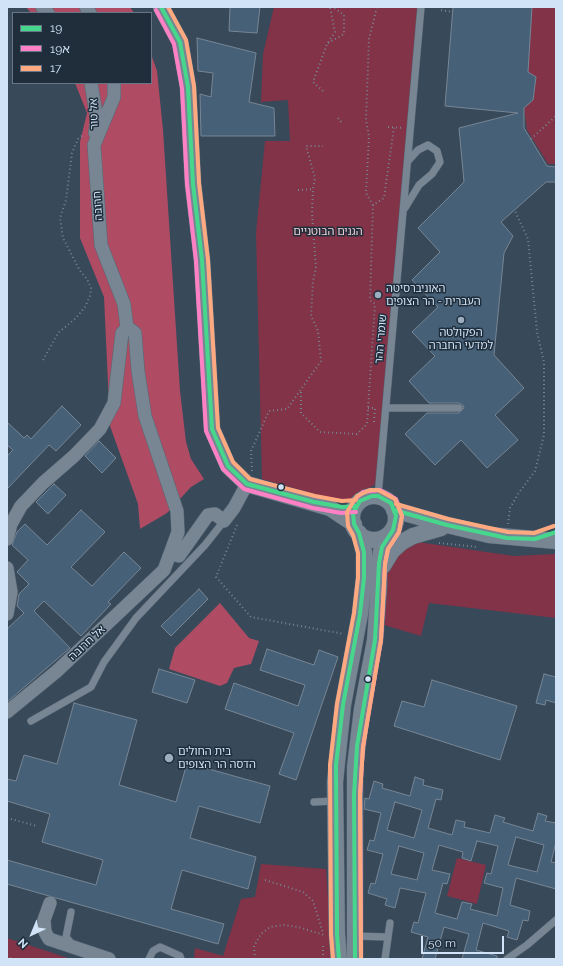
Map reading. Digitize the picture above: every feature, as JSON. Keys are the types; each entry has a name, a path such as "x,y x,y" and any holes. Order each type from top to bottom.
{"street":[{"path":"161,7 180,42 188,87 193,184 202,260 212,429 228,466 250,484 314,502 342,507 356,506"},
{"name":"אל טור","path":"91,84 96,112 94,145"},
{"name":"חרובה","path":"114,84 114,96 94,145 101,245 124,304 127,328"},
{"path":"7,539 11,524 21,506 100,429 114,403 122,333 127,328 130,328 135,333 138,371 145,416 177,511 178,532 170,554 179,556 208,515 215,514 224,521 250,484"},
{"path":"339,959 337,934 335,800 339,736 357,637 364,564 364,552 353,513 356,506 366,498 378,496 385,499 394,510 396,516 392,531 382,547 379,563 375,640 362,709 355,767 355,959"},
{"path":"314,502 339,512 356,528 371,539 378,539 392,531 439,535"},
{"path":"394,510 471,531 507,538 556,541"},
{"path":"379,585 387,558 396,546 412,536 439,535 471,531"},
{"path":"535,539 556,532"},
{"name":"אל חרובה","path":"7,712 57,671 164,570 170,554"},
{"path":"7,568 10,592 7,613"},
{"path":"50,903 44,920 45,932 49,939 109,959"}],"lane":[{"name":"שומרי ההר","path":"378,496 421,7"},
{"path":"403,210 419,185 432,174 440,162 437,151 428,145 418,150 408,161"},
{"path":"386,408 459,408"},
{"path":"32,721 91,687 104,662 136,618 205,545 224,521"},
{"path":"314,802 335,800"},
{"path":"71,912 66,936 70,943 83,950"},
{"path":"507,959 527,945 556,920"},
{"path":"385,959 390,923"},
{"path":"354,936 388,937"},
{"path":"148,959 153,951 160,947 180,956 181,959"}],"path":[{"path":"323,91 312,82 327,44 335,32 330,7"},
{"path":"327,44 344,34 344,15 334,7"},
{"path":"301,392 301,413 320,432 357,434 367,424 375,304 370,300 374,205 366,193 369,136 366,120 369,39 377,7"},
{"path":"440,7 440,10 453,12"},
{"path":"556,65 556,78"},
{"path":"531,139 556,116"},
{"path":"338,118 341,122 346,123"},
{"path":"43,360 58,333 76,318 90,296 91,288 87,278 80,271 63,238 60,218 66,200 72,153 78,139 96,126"},
{"path":"388,127 411,129"},
{"path":"374,205 384,198 394,127"},
{"path":"250,484 251,451 269,411 287,409 301,392 321,361 318,331 311,316 313,281 316,268 312,213 315,178 306,146 323,146"},
{"path":"298,190 313,189"},
{"path":"507,538 510,508 518,494 535,471 544,435 544,362 537,332 528,239 515,211"},
{"path":"368,408 375,408 374,422"},
{"path":"239,521 216,577 251,617 357,637"},
{"path":"439,535 483,547"},
{"path":"7,818 37,826"},
{"path":"255,959 254,946 262,934 270,927 283,925 298,927 324,935 313,901 303,892 265,880"},
{"path":"323,943 323,959"},
{"path":"7,955 11,959"}],"green space":[{"name":"הגנים הבוטניים","path":"274,7 420,7 377,483 346,503 262,479 256,233 265,141 290,141 288,100 261,102 263,54"},
{"path":"532,7 556,7 556,164 548,164 527,130 524,108 533,100 536,77 528,72"},
{"path":"411,541 514,556 556,554 556,618 429,603 421,636 384,625 388,558"},
{"path":"457,858 486,865 477,904 447,896"},
{"path":"261,864 326,869 332,959 194,959 195,948 223,956 241,899 255,897"},
{"path":"7,938 71,959 7,959"}],"shaded area":[{"path":"26,7 130,7 133,12 30,12"},
{"path":"152,57 157,71 163,130 180,391 186,442 191,459 204,479 191,487 167,513 140,529 138,504 110,426 104,297 80,238 80,142 87,113 75,84 152,84"},
{"path":"220,603 249,638 259,641 251,664 234,668 227,683 220,686 169,669 175,648"}],"building":[{"path":"230,7 260,7 257,33 229,31"},
{"path":"453,7 532,7 528,72 536,77 533,100 524,108 524,128 547,166 556,167 556,182 546,182 501,222 513,236 504,253 494,355 524,388 495,415 518,440 487,468 461,440 435,465 405,434 427,413 459,413 464,408 463,405 459,403 429,403 409,381 435,356 412,332 438,307 412,280 440,252 418,228 464,182 459,128 518,113 445,106"},
{"path":"197,38 256,53 249,102 274,108 275,136 201,136 200,94 211,97 213,73 198,71"},
{"path":"62,406 81,425 56,451 49,445 7,489 7,456 13,450 7,445 7,422 24,438 27,435 31,439"},
{"path":"99,441 116,458 102,473 85,456"},
{"path":"54,484 66,495 48,514 36,502"},
{"path":"81,510 105,532 71,567 92,586 124,552 141,568 108,602 111,604 81,636 44,601 34,611 70,648 7,702 7,629 24,613 17,606 19,594 29,584 17,572 28,560 12,545 17,532 25,524 47,545"},
{"path":"199,589 208,599 171,636 161,626"},
{"path":"267,649 314,665 319,650 338,657 296,780 279,774 294,733 225,709 234,683 298,706 305,685 260,670"},
{"path":"159,669 195,680 187,703 152,692"},
{"path":"544,674 556,677 556,703 546,700 545,705 536,703"},
{"path":"432,680 517,706 500,760 394,726 402,701 424,707"},
{"path":"74,703 137,720 119,785 176,802 187,763 270,786 260,823 199,806 190,838 256,857 248,889 182,870 171,909 224,924 218,944 7,884 7,860 96,885 103,860 42,842 50,814 7,801 7,779 16,781 24,755 57,764"},
{"path":"415,777 424,780 423,785 443,790 441,800 436,799 428,828 452,835 456,820 465,822 464,827 490,833 495,815 505,818 503,822 533,831 538,813 547,816 545,821 556,823 556,842 551,862 556,863 556,889 516,878 510,905 530,911 528,921 523,920 517,940 507,937 509,931 483,923 476,950 497,956 497,959 462,959 469,934 444,927 435,959 422,959 428,937 411,932 414,922 418,923 426,893 400,888 395,908 385,905 387,899 368,893 371,883 375,884 383,854 367,850 370,840 374,841 381,813 364,809 365,798 369,799 374,781 383,784 382,788 410,796","holes":["395,802 422,810 414,838 387,830","516,837 544,845 537,872 508,865","477,841 498,846 491,874 487,873 484,883 503,888 497,916 470,909 472,904 462,902 457,919 435,913 443,883 447,884 450,874 432,870 439,845 463,852 462,858 471,861","399,846 424,853 417,880 391,874"]}],"transit line":[{"name":"19","path":"161,7 180,42 188,87 193,184 202,260 212,429 228,466 247,484 314,502 342,507 356,506"},
{"name":"17","path":"168,7 186,40 194,86 199,183 208,260 218,428 233,462 250,479 315,496 342,501 356,500"},
{"name":"19א","path":"156,10 174,44 182,88 187,184 196,261 206,431 223,469 244,489 313,508 341,513 356,512"},
{"name":"17","path":"333,959 331,934 330,765 337,704 354,613 358,578 358,553 353,535 348,526 347,512 357,496 370,490 378,490 395,499 402,516 399,532 388,549 385,564 381,640 363,747 360,795 361,959"},
{"name":"19א","path":"352,502 363,492 380,490 396,499 402,516 399,532 388,549 385,564 381,640 363,747 360,795 361,959"},
{"name":"19","path":"339,959 337,934 336,765 343,705 360,614 364,578 364,552 359,533 354,524 353,513 360,501 372,496 378,496 391,503 396,516 393,530 382,547 379,563 375,640 357,746 354,795 355,959"},
{"name":"17","path":"396,504 448,519 508,532 534,533 554,526"},
{"name":"19","path":"394,510 447,525 507,538 535,539 556,532"}],"place":[{"name":"האוניברסיטה העברית - הר הצופים","path":"378,295"},
{"name":"הפקולטה למדעי החברה","path":"461,320"},
{"name":"בית החולים הדסה הר הצופים","path":"169,758"}]}
